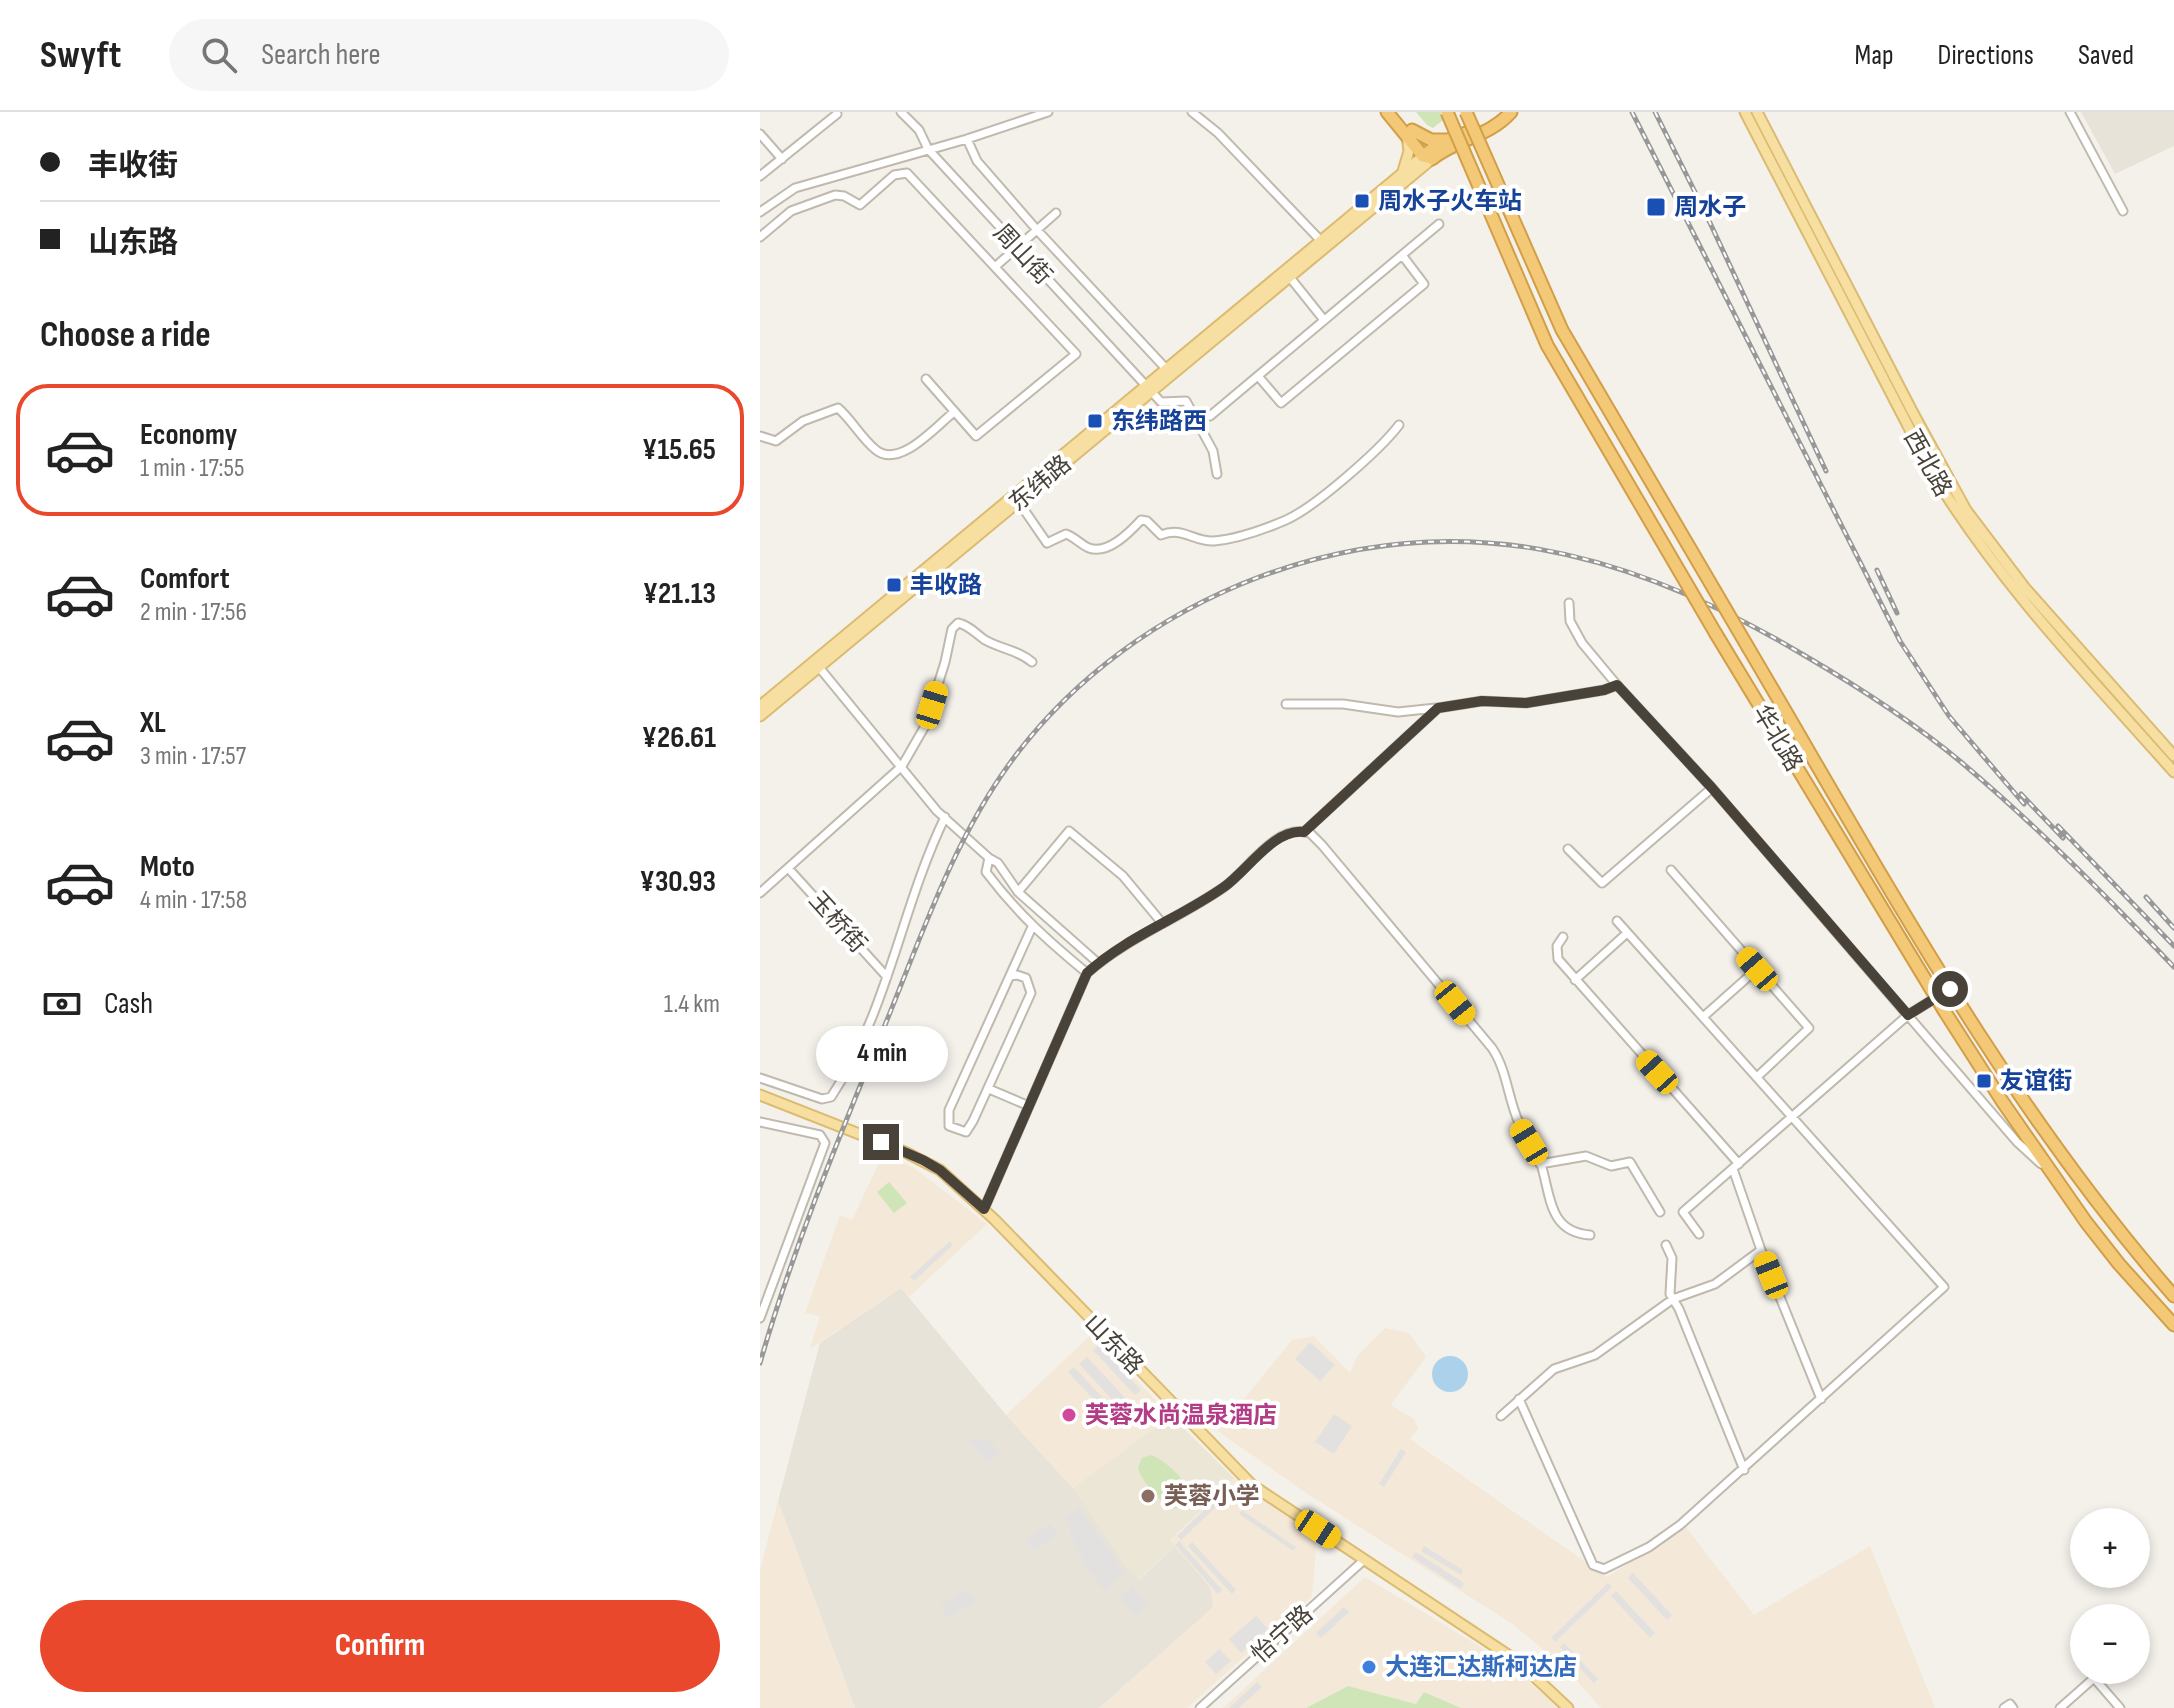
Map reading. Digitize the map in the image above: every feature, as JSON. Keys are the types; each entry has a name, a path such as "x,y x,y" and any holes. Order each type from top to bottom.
{"highway":[{"path":"1387,112 1428,155"},
{"path":"1397,112 1409,133 1431,140 1449,139"},
{"name":"华北路","path":"1447,112 1547,345 1716,634 1936,998 2002,1101 2119,1264 2174,1325"},
{"name":"华北路","path":"1466,112 1562,330 1950,989 2016,1092 2101,1210 2174,1296"},
{"path":"1428,155 1449,139 1483,126 1500,112"},
{"path":"1428,155 1495,128 1511,112"}],"main road":[{"name":"西北路","path":"1745,112 1933,474 1958,516 2018,595 2174,772"},
{"name":"西北路","path":"1757,112 1966,510 2025,588 2174,756"},
{"path":"1400,175 1409,151 1409,133"},
{"name":"东纬路","path":"1323,244 1400,175 1428,155"},
{"name":"东纬路","path":"760,716 817,664 1428,155"},
{"name":"东纬路","path":"760,706 817,664 1018,501 1148,389"},
{"name":"山东路","path":"760,1095 923,1160 953,1180 1252,1485 1520,1663 1568,1708"}],"street":[{"name":"周山街","path":"901,112 919,130 928,149 1148,389"},
{"path":"760,212 795,188 967,139 1048,112"},
{"path":"1192,112 1218,133 1323,244"},
{"path":"2070,112 2123,211"},
{"path":"760,176 837,114"},
{"path":"760,134 782,159"},
{"name":"周山街","path":"967,139 977,161 1169,372"},
{"path":"760,237 791,211 835,195 844,196 860,205 894,175 907,173 1076,354 980,434 972,434 926,379"},
{"path":"996,266 1056,213"},
{"path":"1210,416 1439,224"},
{"path":"1258,376 1281,403 1424,284 1402,255"},
{"path":"1287,274 1324,320"},
{"path":"1148,389 1161,402 1186,401 1213,451 1217,474"},
{"path":"760,436 776,441 803,421 838,408 876,450 895,456 906,451 954,412"},
{"path":"1018,501 1047,543 1066,534 1090,549 1100,548 1125,536 1141,520 1147,521 1161,535 1172,531 1213,541 1236,537 1299,512 1386,441 1399,425"},
{"path":"1569,603 1570,621 1582,643 1617,685 1712,788 2017,1142 2053,1175"},
{"path":"760,893 902,766 925,726 952,629 958,623 986,640 1021,653 1032,662"},
{"path":"817,664 945,817 998,863 1018,892 1098,963"},
{"path":"1286,704 1343,704 1398,712 1482,701 1526,703 1617,685"},
{"path":"1304,832 1438,708"},
{"path":"1568,849 1602,883 1712,788"},
{"path":"760,1078 822,1099 831,1097 876,1008 945,817"},
{"path":"1018,892 1069,831 1123,876 1162,923"},
{"path":"984,1209 1087,973 1098,963 1226,886 1281,836 1295,831 1310,833 1322,845 1492,1048 1500,1059 1520,1125 1540,1164 1551,1206 1560,1223 1576,1234 1590,1235"},
{"path":"989,858 986,872 1011,905 1087,973"},
{"name":"玉桥街","path":"788,868 887,977"},
{"path":"1671,870 1809,1028 1757,1077"},
{"path":"1519,1399 1593,1565 1604,1569 1649,1547 1680,1525 1944,1287 1617,921"},
{"path":"1010,976 1026,978 1031,993 989,1089 966,1132 949,1126 949,1110 1032,927"},
{"path":"1575,980 1627,933"},
{"path":"1563,937 1557,946 1558,959 1736,1166 1761,1250 1821,1399"},
{"path":"1703,1017 1757,969"},
{"path":"1699,1234 1683,1212 1908,1015 1950,989"},
{"path":"989,1089 1029,1106"},
{"path":"760,1122 820,1135 825,1143 760,1318"},
{"path":"1540,1164 1586,1156 1611,1166 1630,1162 1660,1212"},
{"path":"1666,1245 1672,1258 1670,1294 1744,1470"},
{"path":"1501,1416 1554,1369 1595,1355 1673,1299 1715,1284 1761,1250"},
{"name":"怡宁路","path":"1200,1708 1364,1560"},
{"path":"2060,1708 2094,1678 2120,1708"},
{"path":"2004,1708 2010,1704 2013,1708"}],"shaded area":[{"path":"2081,112 2174,112 2174,146 2115,174"},
{"path":"882,1156 913,1167 987,1224 909,1297 901,1288 810,1349 820,1316 805,1313 840,1215 852,1220"},
{"path":"950,1241 953,1245 914,1281 910,1277"},
{"path":"901,1288 1006,1415 1073,1488 1139,1580 1175,1546 1210,1587 1214,1607 1099,1708 855,1708 778,1501 820,1343"},
{"path":"1385,1328 1409,1333 1426,1357 1391,1405 1414,1419 1418,1429 1410,1439 1607,1577 1686,1527 1754,1615 1870,1546 1935,1708 1601,1708 1563,1666 1511,1623 1306,1493 1218,1431 1292,1340 1314,1336 1350,1373 1358,1355"},
{"path":"1092,1334 1171,1416 1073,1488 1006,1415"},
{"path":"1310,1342 1335,1365 1320,1381 1295,1359"},
{"path":"1098,1345 1141,1390 1135,1395 1093,1350"},
{"path":"1087,1357 1129,1402 1121,1409 1079,1364"},
{"path":"1074,1367 1117,1413 1111,1418 1068,1372"},
{"path":"1334,1414 1352,1426 1334,1454 1315,1442"},
{"name":"芙蓉小学","path":"1171,1416 1234,1478 1170,1540 1175,1546 1138,1580 1073,1488"},
{"path":"967,1439 989,1439 1000,1453 988,1463"},
{"path":"1401,1449 1406,1452 1384,1487 1379,1484"},
{"path":"1234,1478 1317,1538 1312,1596 1187,1708 1099,1708 1213,1607 1210,1587 1170,1541"},
{"path":"778,1501 855,1708 760,1708 760,1570"},
{"path":"1213,1502 1217,1506 1181,1540 1177,1536"},
{"path":"1080,1508 1125,1573 1104,1591 1086,1567 1072,1539 1066,1517"},
{"path":"1242,1510 1296,1547 1293,1551 1239,1514"},
{"path":"1050,1523 1058,1534 1034,1551 1026,1540"},
{"path":"1179,1541 1222,1590 1218,1594 1175,1545"},
{"path":"1192,1542 1236,1590 1232,1594 1188,1546"},
{"path":"1424,1546 1463,1570 1461,1575 1421,1551"},
{"path":"1416,1552 1464,1583 1461,1589 1412,1557"},
{"path":"1633,1573 1672,1615 1667,1620 1628,1578"},
{"path":"1365,1577 1499,1658 1560,1708 1461,1708 1424,1692 1416,1704 1348,1686 1306,1708 1223,1708"},
{"path":"1608,1583 1612,1587 1555,1642 1551,1638"},
{"path":"1132,1585 1149,1605 1136,1616 1119,1596"},
{"path":"966,1589 975,1601 948,1619 940,1606"},
{"path":"1616,1591 1655,1633 1650,1638 1611,1596"},
{"path":"1344,1607 1349,1612 1321,1638 1316,1633"},
{"path":"1256,1616 1268,1629 1241,1653 1229,1639"},
{"path":"1564,1643 1598,1679 1594,1683 1560,1647"},
{"path":"1219,1649 1231,1661 1216,1674 1205,1662"},
{"path":"1257,1682 1262,1687 1239,1708 1229,1708"}],"green space":[{"path":"1416,112 1441,112 1443,120 1433,128"},
{"path":"889,1182 907,1203 894,1213 877,1192"},
{"path":"1151,1455 1172,1469 1186,1485 1189,1494 1187,1502 1181,1507 1165,1505 1142,1478 1138,1467 1142,1458"},
{"path":"1348,1686 1416,1704 1424,1692 1461,1708 1306,1708"}],"water":[{"path":"1450,1356 1462,1362 1468,1374 1462,1386 1450,1392 1438,1386 1432,1374 1438,1362"}],"railway":[{"path":"1632,112 1900,641 1949,716 2024,804"},
{"path":"1655,112 1826,471"},
{"path":"760,1363 819,1190 927,920 972,823 1010,763 1061,703 1121,652 1153,630 1223,592 1259,577 1332,555 1402,544 1471,542 1539,549 1605,565 1671,588 1737,618 1843,679 1942,747 2044,836 2174,967"},
{"path":"1877,570 1897,613"},
{"path":"2021,794 2063,838"},
{"path":"2058,826 2174,946"},
{"path":"2146,897 2174,928"}],"place":[{"name":"周水子火车站","path":"1362,201"},
{"name":"周水子","path":"1656,207"},
{"name":"东纬路西","path":"1095,421"},
{"name":"丰收路","path":"894,585"},
{"name":"友谊街","path":"1984,1081"},
{"name":"芙蓉水尚温泉酒店","path":"1069,1415"},
{"name":"芙蓉小学","path":"1148,1496"},
{"name":"大连汇达斯柯达店","path":"1369,1667"}],"route":[{"path":"881,1142 940,1170 984,1209 1087,973 1106,956 1226,886 1281,836 1295,831 1304,832 1438,708 1482,701 1526,703 1617,685 1712,788 1908,1015 1950,989"}]}
